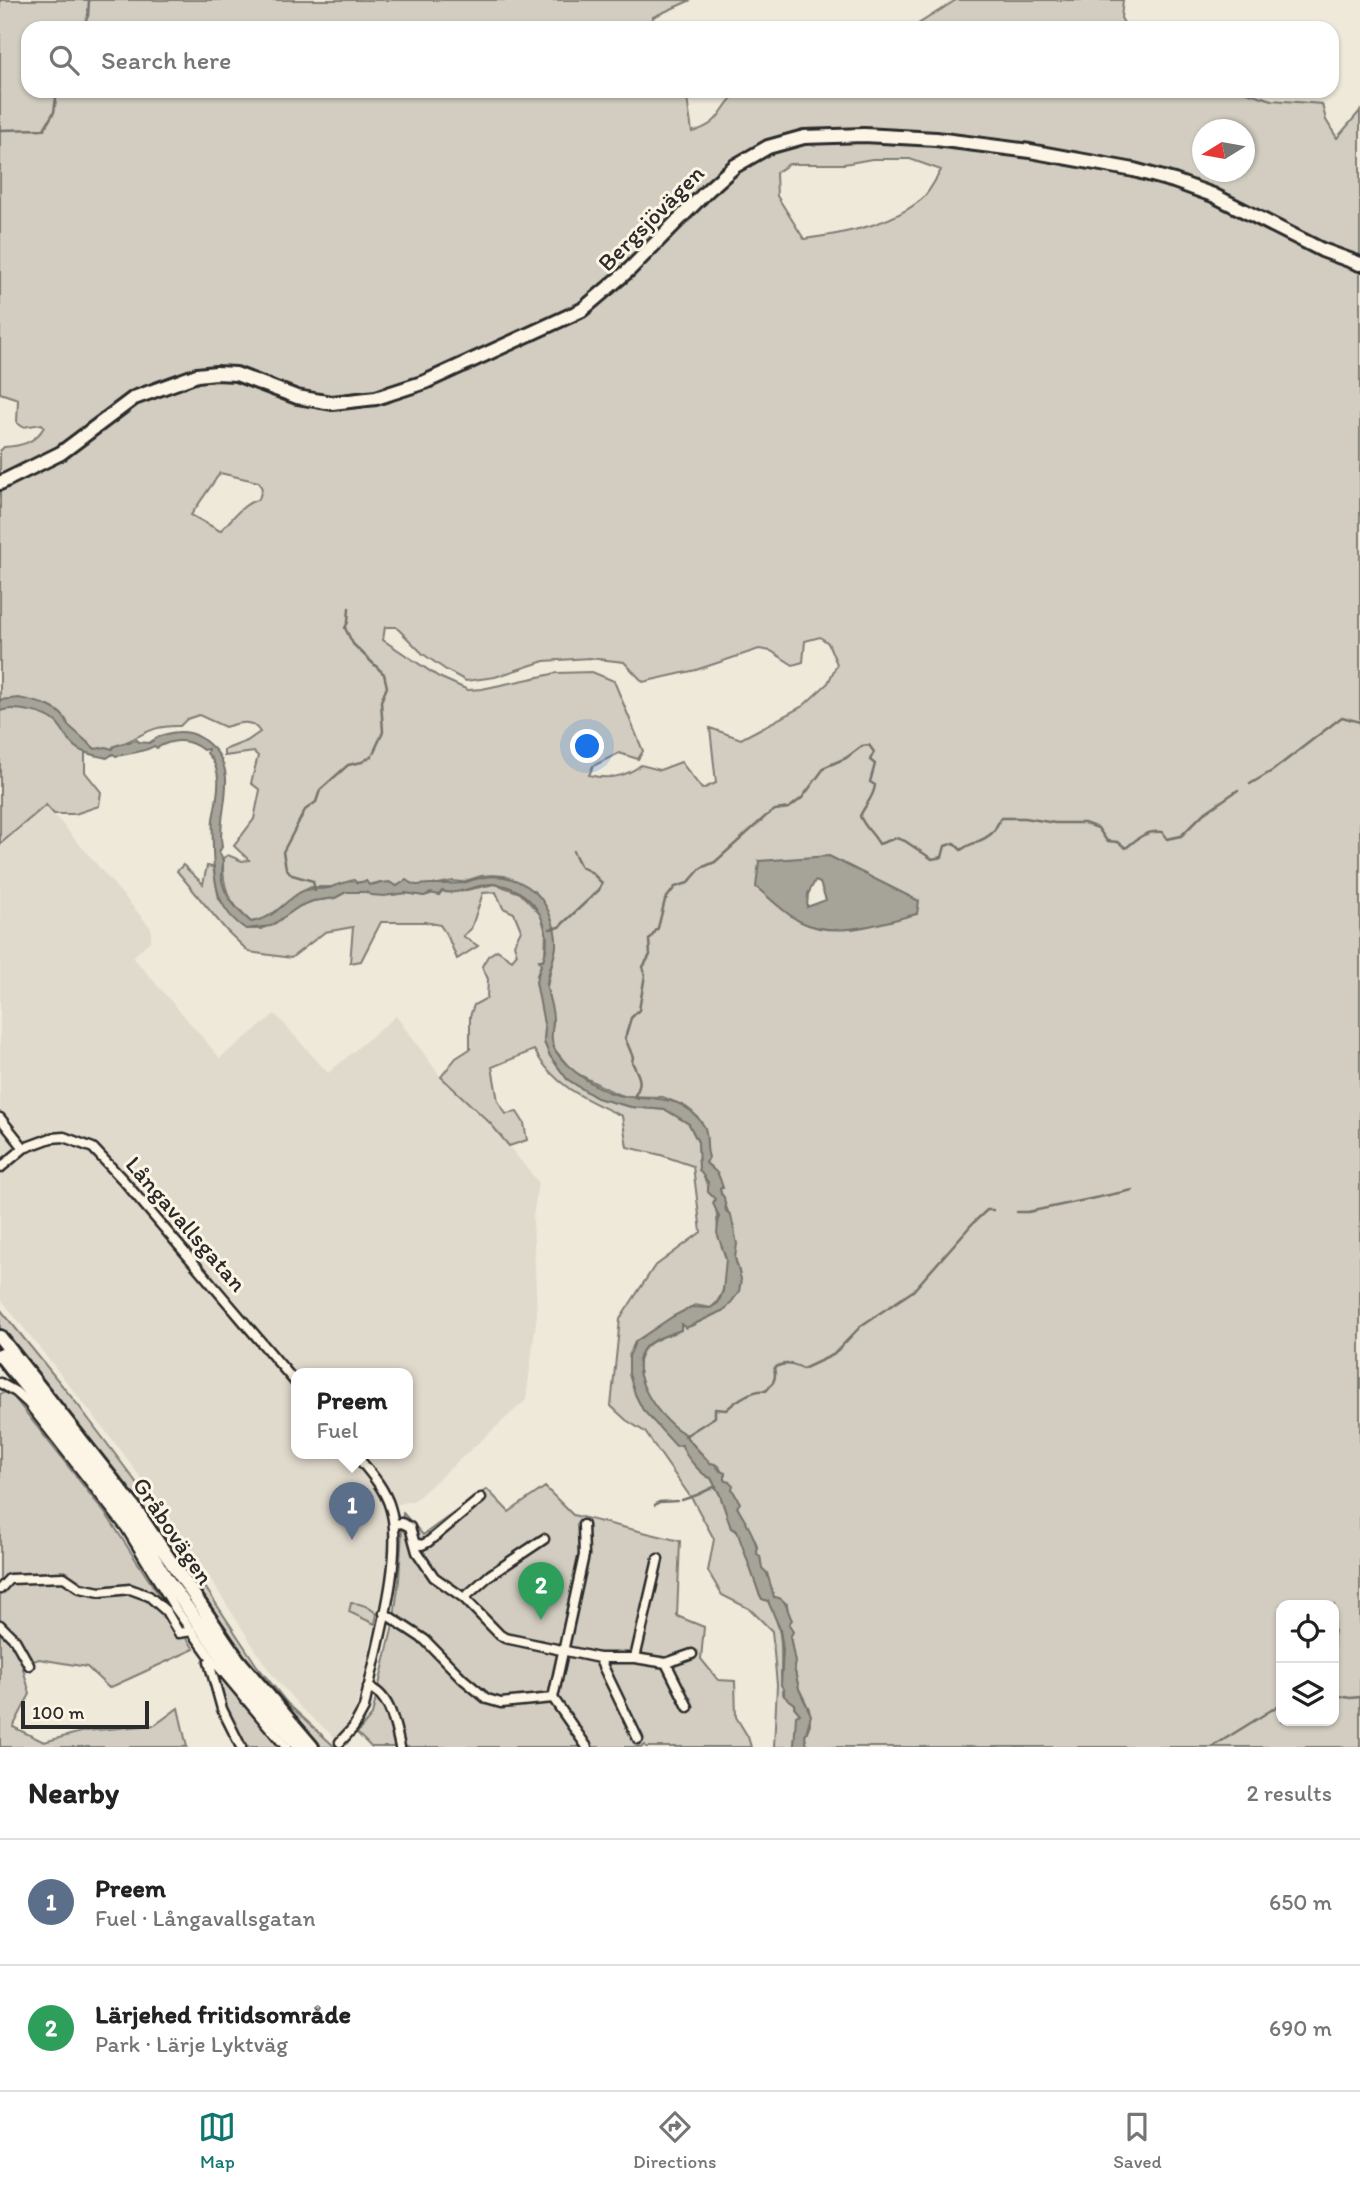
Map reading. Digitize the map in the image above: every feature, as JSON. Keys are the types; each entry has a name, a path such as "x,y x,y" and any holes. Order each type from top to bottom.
{"main road":[{"name":"Bergsjövägen","path":"0,483 61,453 134,398 197,375 236,374 297,397 332,403 376,398 425,382 582,310 629,271 735,166 768,147 798,138 864,135 928,138 1030,151 1126,168 1213,195 1316,247 1360,264"},
{"name":"Gråbovägen","path":"0,1338 133,1506 231,1650 273,1704 312,1747"},
{"name":"Gråbovägen","path":"0,1356 134,1525 166,1578 229,1666 299,1747"}],"street":[{"path":"0,1118 24,1149"},
{"name":"Långavallsgatan","path":"0,1168 39,1141 64,1137 93,1148 134,1191 291,1377"},
{"path":"0,1383 28,1403 90,1479 126,1528 175,1608 212,1659 286,1747"},
{"path":"340,1742 353,1728 364,1708 393,1570 395,1524 385,1494 359,1459"},
{"path":"415,1543 422,1545 428,1542 481,1498"},
{"path":"395,1524 402,1523 410,1527 424,1564 434,1577 464,1598 500,1636 599,1658 635,1658 666,1663 692,1654"},
{"path":"583,1525 584,1555 553,1698 587,1747"},
{"path":"464,1598 490,1575 544,1539"},
{"path":"635,1658 658,1559"},
{"path":"0,1589 9,1579 64,1577 80,1588 100,1592 130,1589 149,1596 166,1611 179,1633 192,1631"},
{"path":"384,1613 425,1640 487,1699 501,1703 553,1698"},
{"path":"0,1625 15,1640 29,1665"},
{"path":"599,1658 638,1740"},
{"path":"212,1659 209,1662 222,1710 241,1747"},
{"path":"666,1663 688,1707"},
{"path":"368,1687 378,1690 383,1696 400,1747"}],"shaded area":[{"path":"0,0 691,0 653,17 653,21 21,21 21,98 687,98 692,132 715,120 731,98 1266,98 1322,104 1326,120 1337,138 1360,111 1360,1747 807,1747 805,1737 810,1724 809,1709 799,1689 794,1667 787,1604 774,1597 769,1580 761,1568 755,1542 738,1510 731,1483 725,1480 719,1466 710,1463 687,1435 667,1421 657,1409 648,1397 639,1370 640,1358 649,1344 681,1330 680,1324 691,1326 726,1309 740,1286 734,1228 712,1168 706,1163 705,1128 694,1114 682,1105 663,1097 624,1096 572,1071 555,1050 547,987 556,946 553,928 524,886 505,876 492,875 423,887 380,882 369,885 366,881 331,887 311,887 299,893 265,920 251,922 228,894 223,858 228,855 242,861 249,860 234,846 254,819 260,790 251,783 258,756 254,752 224,756 224,750 247,741 260,732 249,723 225,727 199,715 187,719 180,726 152,730 112,749 96,749 85,742 85,772 101,792 99,806 75,814 54,814 46,805 0,844 0,451 4,447 32,440 44,427 42,424 23,427 17,423 18,399 0,393","holes":["872,159 910,159 941,170 923,198 897,215 851,231 804,239 777,196 776,173 789,164 844,164","220,473 259,482 262,489 259,499 242,508 220,531 191,515","385,627 396,627 423,654 466,681 495,677 544,661 589,658 624,662 643,682 696,670 759,649 771,651 793,665 803,662 805,641 820,637 828,643 837,664 828,683 803,706 741,739 710,728 716,783 702,789 681,762 660,770 641,765 616,776 589,775 593,766 619,753 638,759 643,751 614,681 592,672 557,673 468,690 439,677 383,640","759,861 917,914 800,921"]},
{"path":"956,0 1123,0 1123,21 923,21"},
{"path":"19,698 40,703 60,713 68,725 95,749 112,749 114,746 137,740 149,743 174,732 196,735 210,745 221,759 225,770 222,847 219,852 223,862 222,880 233,903 251,922 272,914 303,891 328,888 354,880 357,883 366,881 369,885 389,882 397,886 406,880 418,885 458,883 501,876 518,881 540,897 551,917 556,939 547,987 553,1015 553,1046 560,1057 576,1072 606,1091 624,1096 669,1100 688,1108 704,1126 709,1157 706,1163 720,1178 726,1211 731,1215 737,1244 735,1258 741,1279 739,1292 726,1309 686,1328 681,1324 681,1330 649,1343 640,1357 639,1369 642,1383 657,1409 687,1435 710,1463 725,1473 725,1480 733,1485 732,1489 740,1503 737,1507 753,1536 774,1597 784,1602 792,1620 789,1624 793,1632 790,1637 794,1667 799,1689 811,1715 805,1737 807,1747 794,1747 796,1716 800,1714 794,1707 795,1704 784,1696 781,1685 783,1650 780,1629 768,1601 762,1599 759,1593 737,1531 731,1528 720,1495 711,1478 694,1464 682,1445 676,1446 643,1410 629,1374 629,1356 635,1342 691,1307 710,1308 718,1303 723,1291 726,1259 717,1233 719,1217 713,1203 715,1199 708,1192 708,1182 699,1170 698,1142 689,1124 666,1110 631,1107 597,1098 567,1079 550,1056 544,1042 545,1029 536,982 541,965 539,960 543,960 546,947 546,934 537,910 519,892 494,884 424,896 346,892 335,898 300,906 271,926 246,929 236,922 223,905 216,885 213,819 218,776 213,760 207,753 208,749 203,750 192,743 180,741 130,754 113,754 107,758 89,754 72,744 51,718 21,710 0,711 0,700"},
{"path":"46,805 151,928 151,940 133,957 220,1058 275,1014 328,1073 396,1016 441,1077 490,1123 538,1182 533,1218 537,1314 526,1400 415,1500 384,1508 389,1542 387,1572 354,1716 340,1742 301,1708 270,1672 200,1563 126,1457 0,1298 0,844"},
{"path":"829,856 919,901 917,914 843,930 813,927 793,918 756,887 759,861","holes":["815,881 820,883 826,900 807,907 808,894"]},
{"path":"183,865 203,884 207,866 213,867 219,899 246,929 262,929 300,906 335,898 346,892 424,896 495,884 520,893 541,915 546,933 545,954 537,975 545,1029 544,1042 550,1056 567,1079 597,1098 631,1107 666,1110 689,1124 698,1142 698,1159 702,1173 715,1199 719,1234 726,1257 726,1278 716,1304 711,1308 695,1305 635,1342 635,1394 643,1410 676,1445 683,1445 694,1464 711,1478 731,1528 739,1533 759,1593 762,1599 768,1601 779,1630 783,1694 795,1704 800,1715 797,1716 794,1747 774,1747 777,1685 772,1631 750,1609 722,1595 708,1571 714,1539 694,1502 645,1432 611,1406 620,1319 654,1267 701,1232 693,1166 627,1147 622,1116 561,1083 534,1050 492,1067 498,1101 506,1114 517,1112 524,1123 527,1140 509,1146 490,1123 441,1077 456,1058 470,1049 470,1016 474,1005 487,998 488,979 482,966 488,956 497,950 512,960 517,954 514,944 521,930 514,913 503,908 496,892 483,893 471,929 463,936 478,946 457,959 440,925 425,922 381,922 361,961 350,963 353,927 325,932 291,958 249,952 226,930 177,871"},
{"path":"0,1309 136,1482 257,1666 287,1703 335,1747 320,1747 241,1655 127,1489 0,1330"},
{"path":"9,1391 108,1517 194,1649 109,1688 87,1667 39,1659 22,1665 30,1694 13,1727 44,1742 85,1731 155,1725 178,1708 187,1747 0,1747 0,1394"},
{"path":"545,1487 573,1515 680,1541 677,1616 704,1627 701,1659 718,1680 735,1681 736,1717 751,1747 371,1747 357,1733 372,1715 393,1625 403,1513 423,1535 487,1489 509,1512"},
{"path":"351,1603 365,1606 377,1614 375,1624 349,1612"},
{"path":"212,1668 216,1668 283,1747 245,1747 230,1721"}],"waterway":[{"path":"86,21 89,0"},
{"path":"0,130 44,129 54,112 56,98"},
{"path":"315,891 313,881 292,875 286,868 283,852 305,810 316,802 320,790 348,765 362,762 372,756 383,732 381,701 387,687 384,674 353,644 345,628 349,608"},
{"path":"1250,784 1272,771 1342,717 1360,722"},
{"path":"638,1099 635,1095 639,1078 625,1038 631,1018 639,1010 645,975 643,967 650,955 649,940 658,928 665,900 675,887 688,883 701,868 715,862 766,816 775,810 789,808 802,798 825,767 846,758 862,746 869,745 874,752 870,760 875,764 870,782 875,785 874,789 860,816 864,824 879,844 896,838 932,859 942,857 945,846 954,843 961,850 985,838 1001,818 1084,823 1098,828 1107,841 1118,842 1126,848 1151,832 1162,832 1167,839 1181,836 1203,814 1238,790"},
{"path":"550,929 559,927 599,890 602,883 581,867 573,851"},
{"path":"1017,1212 1133,1190"},
{"path":"685,1436 715,1417 715,1409 726,1410 749,1394 766,1391 774,1381 774,1368 788,1364 803,1369 833,1355 862,1325 913,1291 972,1224 987,1210 993,1210"},
{"path":"682,1500 716,1486"},
{"path":"655,1505 659,1502 677,1501"},
{"path":"1339,1696 1360,1697"},
{"path":"1212,1747 1276,1707"}],"place":[{"name":"Preem","path":"352,1540"},
{"name":"Lärjehed fritidsområde","path":"541,1620"}]}
